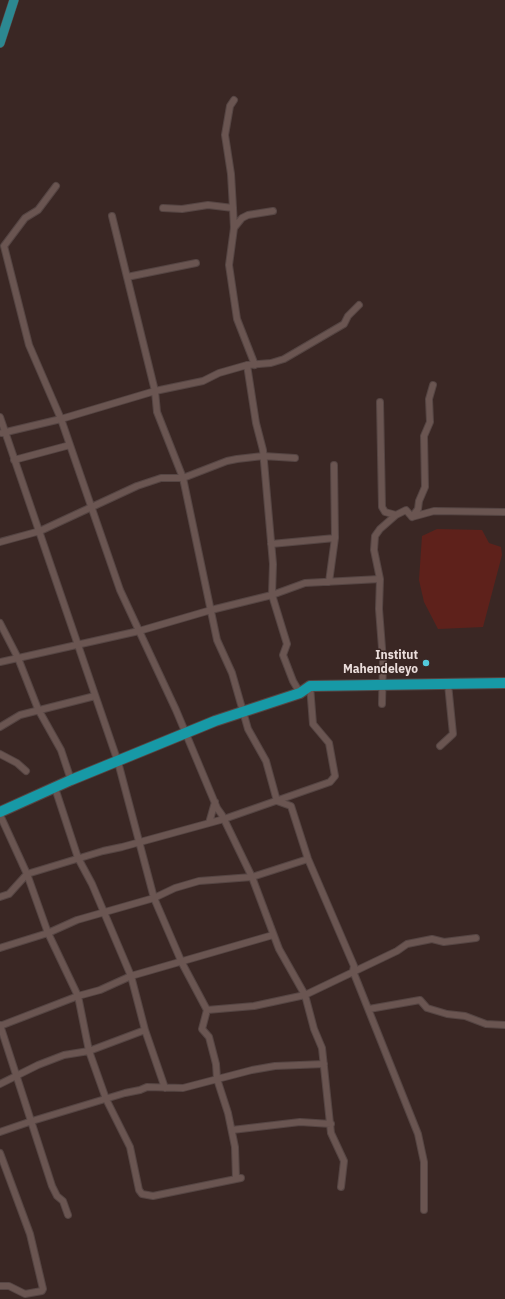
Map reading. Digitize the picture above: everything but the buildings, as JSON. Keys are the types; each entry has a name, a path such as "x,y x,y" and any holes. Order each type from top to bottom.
{"highway":[{"path":"0,812 71,780 184,734 244,711 300,693 310,686 382,683 505,683"}],"main road":[{"path":"1,39 14,0"}],"street":[{"path":"234,100 230,106 225,135 231,174 234,228 229,265 237,319 255,365"},
{"path":"56,186 38,210 25,218 17,227 2,248 29,345 61,419 113,572 176,710 184,734 252,877 279,949 305,995 314,1030 322,1048 332,1139 344,1161 341,1187"},
{"path":"163,208 182,209 208,205 233,208"},
{"path":"234,228 242,218 248,215 273,211"},
{"path":"112,216 155,391 157,412 183,478 217,640 232,674 248,728 266,761 277,801"},
{"path":"127,277 196,263"},
{"path":"2,432 61,419 155,391 204,381 219,373 247,365 271,364 306,348 344,324 348,316 359,305"},
{"path":"247,365 263,456 274,564 272,595 286,644 283,654 293,681 300,693"},
{"path":"412,517 418,509 419,501 425,486 424,436 430,422 429,399 433,385"},
{"path":"380,402 382,507 385,512 396,515"},
{"path":"0,417 2,432 40,531 118,762 154,898 182,963 207,1010 202,1029 209,1037 212,1055 216,1064 217,1080 232,1130 236,1178 241,1178 153,1196 142,1194 139,1190 130,1147 106,1099 89,1051 78,996 48,933 27,874 0,815"},
{"path":"14,460 70,445"},
{"path":"0,542 40,531 90,506 147,482 161,478 183,478 226,461 263,456 295,458"},
{"path":"329,582 336,538 334,465"},
{"path":"382,704 383,662 379,609 380,579 374,550 376,536 380,529 396,515 406,510 412,517"},
{"path":"412,517 434,511 505,512"},
{"path":"271,544 336,538"},
{"path":"0,662 139,631 211,610 272,595 305,583 380,579"},
{"path":"0,623 18,658 38,709 61,750 71,780"},
{"path":"440,746 453,734 448,684"},
{"path":"0,897 9,894 27,874 78,858 224,819 330,782 335,776 329,743 313,724 310,686"},
{"path":"0,727 15,717 38,709 95,696"},
{"path":"0,754 17,763 26,772"},
{"path":"55,788 78,858 105,912 131,976 145,1030 165,1088"},
{"path":"210,823 215,801"},
{"path":"277,801 291,806 308,859 354,966 353,971 422,1148 424,1162 424,1210"},
{"path":"0,948 48,933 77,920 154,898 175,888 199,881 252,877 308,859"},
{"path":"68,1215 63,1201 57,1196 52,1186 0,1025 78,996 100,990 131,976 182,963 274,935"},
{"path":"207,1010 254,1006 305,995 396,951 407,944 432,939 444,942 476,938"},
{"path":"369,1009 420,1000 427,1008 447,1014 465,1016 486,1024 505,1025"},
{"path":"0,1084 16,1077 26,1069 64,1055 89,1051 145,1030"},
{"path":"0,1132 147,1087 165,1088 195,1086 275,1066 324,1064"},
{"path":"232,1130 300,1122 330,1124"},
{"path":"0,1154 30,1234 43,1289 25,1294 9,1286 0,1286"}],"shaded area":[{"path":"437,529 482,530 489,543 501,547 502,555 483,627 438,629 424,602 419,580 422,536"}],"place":[{"name":"Institut Mahendeleyo","path":"426,663"}]}
